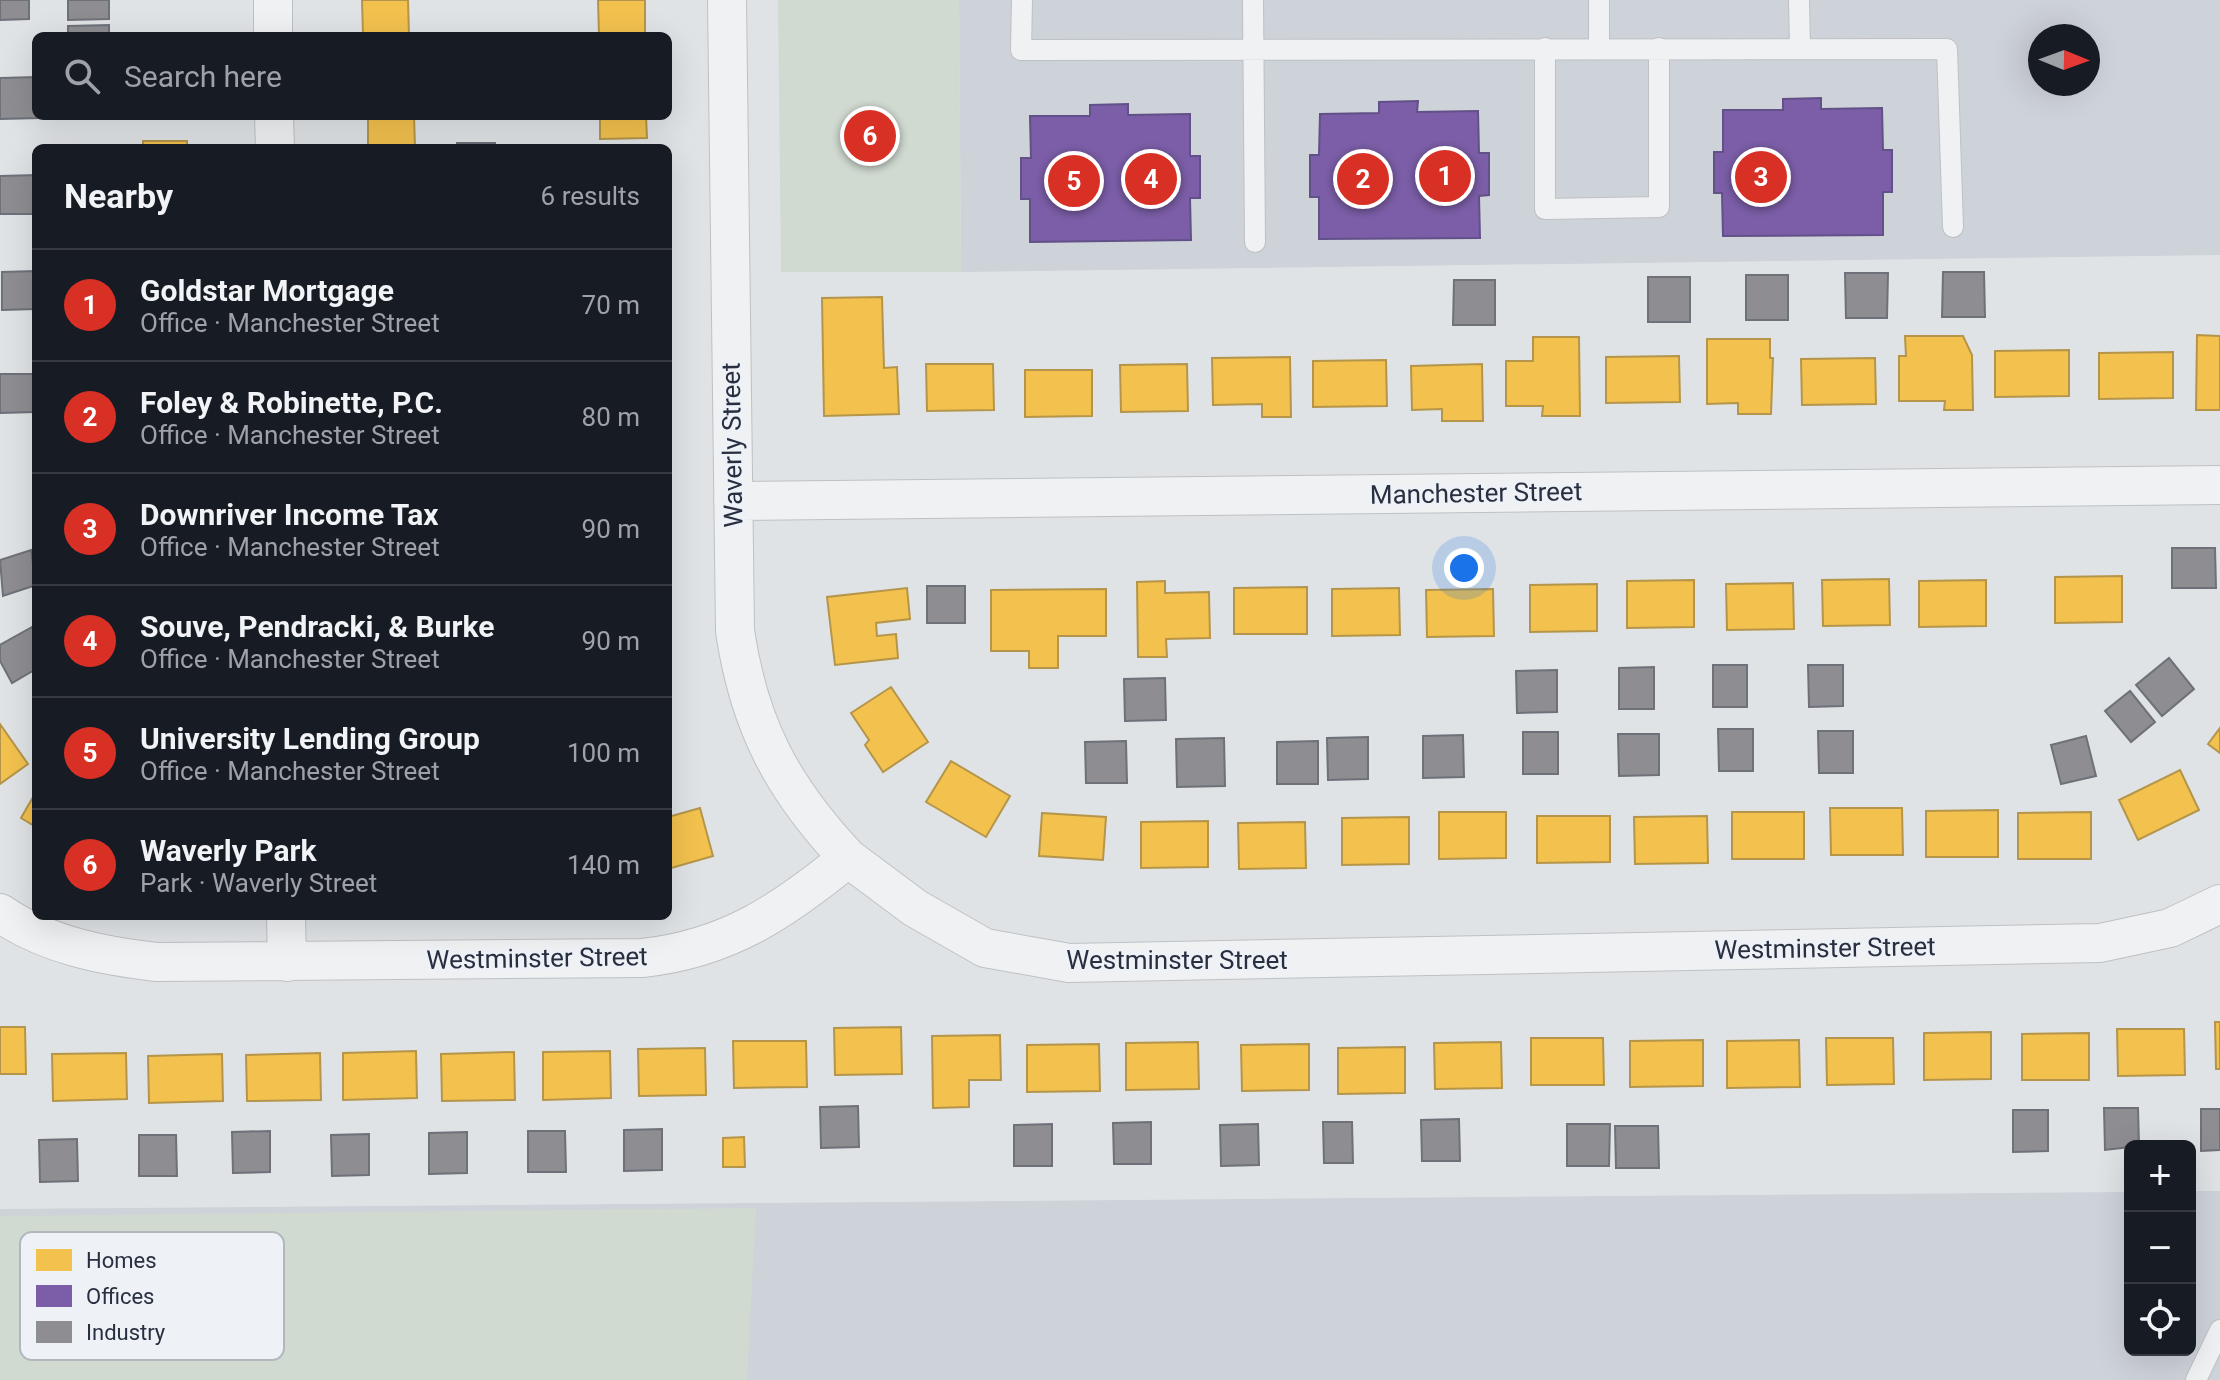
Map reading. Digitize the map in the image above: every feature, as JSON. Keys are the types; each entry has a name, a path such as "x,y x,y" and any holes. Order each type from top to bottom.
{"street":[{"path":"273,0 273,32"},
{"name":"Waverly Street","path":"727,0 735,631 750,705 789,787 814,821 848,858"},
{"path":"274,120 275,144"},
{"name":"Manchester Street","path":"733,501 2220,485"},
{"name":"Westminster Street","path":"0,913 49,939 121,958 157,962 674,954 716,943 755,925 848,858 915,908 985,948 1069,963 2100,943 2170,928 2220,904"},
{"path":"286,920 287,962"}],"lane":[{"path":"1022,0 1021,50 1947,49 1953,227"},
{"path":"1253,0 1255,242"},
{"path":"1599,0 1599,48"},
{"path":"1799,0 1800,47"},
{"path":"1545,48 1545,209 1659,207 1659,48"},
{"path":"2196,1380 2220,1330"}],"shaded area":[{"path":"778,0 959,0 961,272 781,272"},
{"path":"959,0 2220,0 2220,255 961,272"},
{"path":"2196,1191 2220,1191 2220,1380 0,1380 0,1209 2124,1192 2124,1356 2196,1356"},
{"path":"756,1208 747,1380 0,1380 0,1216"}],"building: Homes":[{"path":"362,0 408,0 409,32 363,32"},
{"path":"598,0 645,0 645,32 599,32"},
{"path":"368,120 414,120 415,144 368,144"},
{"path":"600,120 646,120 647,138 600,139"},
{"path":"143,141 187,141 187,144 143,144"},
{"path":"882,297 884,368 897,367 899,414 824,416 822,298"},
{"path":"2197,335 2220,336 2220,410 2196,410"},
{"path":"1905,336 1963,336 1972,355 1973,410 1944,410 1945,401 1899,401 1899,356 1906,356"},
{"path":"1533,337 1579,337 1580,416 1542,416 1543,406 1506,406 1506,361 1533,361"},
{"path":"1707,339 1770,339 1770,358 1773,358 1771,414 1738,414 1738,403 1707,404"},
{"path":"2069,350 2069,396 1995,397 1995,351"},
{"path":"2173,352 2173,398 2099,399 2099,353"},
{"path":"1679,356 1680,402 1606,403 1606,357"},
{"path":"1290,357 1291,417 1262,417 1262,404 1213,405 1212,358"},
{"path":"1875,358 1876,404 1802,405 1801,359"},
{"path":"1386,360 1387,406 1313,407 1313,361"},
{"path":"926,364 993,364 994,410 927,411"},
{"path":"1187,364 1188,411 1121,412 1120,365"},
{"path":"1482,364 1483,421 1442,421 1442,409 1412,410 1411,366"},
{"path":"1025,370 1092,370 1092,416 1025,417"},
{"path":"2122,576 2122,622 2055,623 2055,577"},
{"path":"1889,579 1890,625 1823,626 1822,580"},
{"path":"1694,580 1694,627 1627,628 1627,581"},
{"path":"1986,580 1986,626 1919,627 1919,581"},
{"path":"1165,581 1165,593 1209,592 1210,638 1166,639 1167,657 1138,657 1137,582"},
{"path":"1793,583 1794,629 1727,630 1726,584"},
{"path":"1597,584 1597,631 1530,632 1530,585"},
{"path":"1307,587 1307,634 1234,634 1234,588"},
{"path":"907,588 910,619 876,623 877,636 896,634 898,658 835,665 827,597"},
{"path":"1399,588 1400,635 1332,636 1332,589"},
{"path":"1106,589 1106,636 1058,636 1058,668 1029,668 1029,651 991,651 991,590"},
{"path":"1493,589 1494,636 1427,637 1426,590"},
{"path":"891,687 928,742 883,772 865,745 869,740 851,713"},
{"path":"0,724 28,764 0,784"},
{"path":"2220,728 2220,753 2208,744"},
{"path":"951,761 1010,796 986,837 926,802"},
{"path":"2180,770 2199,810 2138,840 2119,800"},
{"path":"32,799 32,825 21,818"},
{"path":"700,808 713,856 672,868 672,816"},
{"path":"1830,808 1902,808 1903,855 1831,855"},
{"path":"1998,810 1998,857 1926,857 1926,811"},
{"path":"1439,812 1506,812 1506,858 1439,859"},
{"path":"1732,812 1804,812 1804,859 1732,859"},
{"path":"2091,812 2091,859 2018,859 2018,813"},
{"path":"1042,813 1106,817 1103,860 1039,856"},
{"path":"1537,816 1610,816 1610,862 1537,863"},
{"path":"1707,816 1708,863 1635,864 1634,817"},
{"path":"1409,817 1409,864 1342,865 1342,818"},
{"path":"1208,821 1208,867 1141,868 1141,822"},
{"path":"1305,822 1306,868 1239,869 1238,823"},
{"path":"2215,1022 2220,1022 2220,1069 2216,1069"},
{"path":"0,1027 25,1027 26,1074 0,1074"},
{"path":"901,1027 902,1074 835,1075 834,1028"},
{"path":"2117,1029 2184,1029 2185,1075 2118,1076"},
{"path":"1991,1032 1991,1079 1924,1080 1924,1033"},
{"path":"2089,1033 2089,1080 2022,1080 2022,1034"},
{"path":"1000,1035 1001,1080 969,1080 969,1107 933,1108 932,1036"},
{"path":"1531,1038 1603,1038 1604,1085 1531,1085"},
{"path":"1826,1038 1893,1038 1894,1084 1827,1085"},
{"path":"1703,1040 1703,1086 1630,1087 1630,1041"},
{"path":"1799,1040 1800,1087 1727,1088 1727,1041"},
{"path":"733,1041 806,1041 807,1087 734,1088"},
{"path":"1198,1042 1199,1089 1126,1090 1126,1043"},
{"path":"1501,1042 1502,1088 1435,1089 1434,1043"},
{"path":"1099,1044 1100,1091 1027,1092 1027,1045"},
{"path":"1309,1044 1309,1090 1242,1091 1241,1045"},
{"path":"1405,1047 1405,1093 1338,1094 1338,1048"},
{"path":"705,1048 706,1095 639,1096 638,1049"},
{"path":"416,1051 417,1098 343,1100 343,1053"},
{"path":"610,1051 611,1098 543,1100 543,1052"},
{"path":"514,1052 515,1100 442,1101 441,1054"},
{"path":"126,1053 127,1099 53,1101 52,1054"},
{"path":"320,1053 321,1100 247,1101 246,1055"},
{"path":"222,1054 223,1101 149,1103 148,1056"},
{"path":"744,1137 745,1167 723,1167 723,1138"}],"building: Offices":[{"path":"1821,98 1821,109 1882,108 1883,150 1892,150 1892,192 1883,192 1883,235 1723,236 1722,193 1714,193 1714,152 1723,152 1723,110 1783,110 1783,99"},
{"path":"1418,101 1417,112 1478,111 1479,153 1489,153 1489,195 1479,196 1480,238 1319,239 1319,197 1310,197 1310,155 1319,155 1320,114 1379,113 1379,102"},
{"path":"1128,104 1128,115 1190,114 1190,156 1200,156 1200,198 1190,198 1191,240 1030,242 1030,199 1021,199 1021,158 1031,158 1030,116 1090,116 1090,105"}],"building: Industry":[{"path":"0,0 29,0 29,19 0,20"},
{"path":"68,0 109,0 109,19 68,20"},
{"path":"109,25 109,32 68,32 68,26"},
{"path":"32,77 32,118 0,119 0,78"},
{"path":"32,175 32,214 0,214 0,176"},
{"path":"32,271 32,309 2,310 2,272"},
{"path":"1943,272 1984,272 1985,317 1942,317"},
{"path":"1845,273 1888,273 1887,318 1846,318"},
{"path":"1746,275 1788,275 1788,320 1746,320"},
{"path":"1648,277 1690,277 1690,322 1648,322"},
{"path":"1454,280 1495,280 1495,325 1453,325"},
{"path":"0,374 32,374 32,412 0,413"},
{"path":"2172,548 2215,548 2216,588 2172,588"},
{"path":"31,550 32,586 3,596 0,560"},
{"path":"927,586 965,586 965,623 927,623"},
{"path":"32,627 32,671 12,683 0,661 0,645"},
{"path":"2169,658 2194,689 2162,716 2136,685"},
{"path":"1713,665 1747,665 1747,707 1713,707"},
{"path":"1808,665 1843,665 1843,706 1809,707"},
{"path":"1654,667 1654,709 1619,709 1619,668"},
{"path":"1557,670 1557,712 1517,713 1516,671"},
{"path":"1165,678 1166,720 1125,721 1124,679"},
{"path":"2130,691 2155,722 2131,742 2105,711"},
{"path":"1718,729 1753,729 1753,771 1719,771"},
{"path":"1818,731 1853,731 1853,773 1819,773"},
{"path":"1523,732 1558,732 1558,774 1523,774"},
{"path":"1618,734 1659,734 1659,775 1619,776"},
{"path":"1463,735 1464,777 1423,778 1423,736"},
{"path":"2086,736 2096,776 2061,784 2051,745"},
{"path":"1368,737 1368,779 1328,780 1327,738"},
{"path":"1224,738 1225,786 1177,787 1176,739"},
{"path":"1126,741 1127,783 1086,783 1085,742"},
{"path":"1318,741 1318,784 1277,784 1277,742"},
{"path":"858,1106 859,1147 821,1148 820,1107"},
{"path":"2104,1108 2138,1108 2139,1140 2124,1140 2124,1148 2105,1150"},
{"path":"2201,1109 2220,1109 2220,1150 2201,1151"},
{"path":"2013,1110 2048,1110 2048,1151 2013,1152"},
{"path":"1459,1119 1460,1161 1422,1161 1421,1120"},
{"path":"1151,1122 1151,1164 1114,1164 1113,1123"},
{"path":"1323,1122 1352,1122 1353,1163 1324,1163"},
{"path":"1052,1124 1052,1166 1014,1166 1014,1125"},
{"path":"1258,1124 1259,1165 1221,1166 1220,1125"},
{"path":"1567,1124 1610,1124 1609,1166 1567,1166"},
{"path":"1615,1126 1658,1126 1659,1168 1616,1168"},
{"path":"662,1129 662,1170 624,1171 624,1130"},
{"path":"270,1131 270,1172 233,1173 232,1132"},
{"path":"528,1131 565,1131 566,1172 528,1172"},
{"path":"467,1132 467,1173 429,1174 429,1133"},
{"path":"369,1134 369,1175 332,1176 331,1135"},
{"path":"139,1135 176,1135 177,1176 139,1176"},
{"path":"77,1139 78,1181 40,1182 39,1140"}],"place":[{"name":"Waverly Park","path":"870,136"},
{"name":"Goldstar Mortgage","path":"1445,176"},
{"name":"Downriver Income Tax","path":"1761,177"},
{"name":"Souve, Pendracki, & Burke","path":"1151,179"},
{"name":"Foley & Robinette, P.C.","path":"1363,179"},
{"name":"University Lending Group","path":"1074,181"}]}
